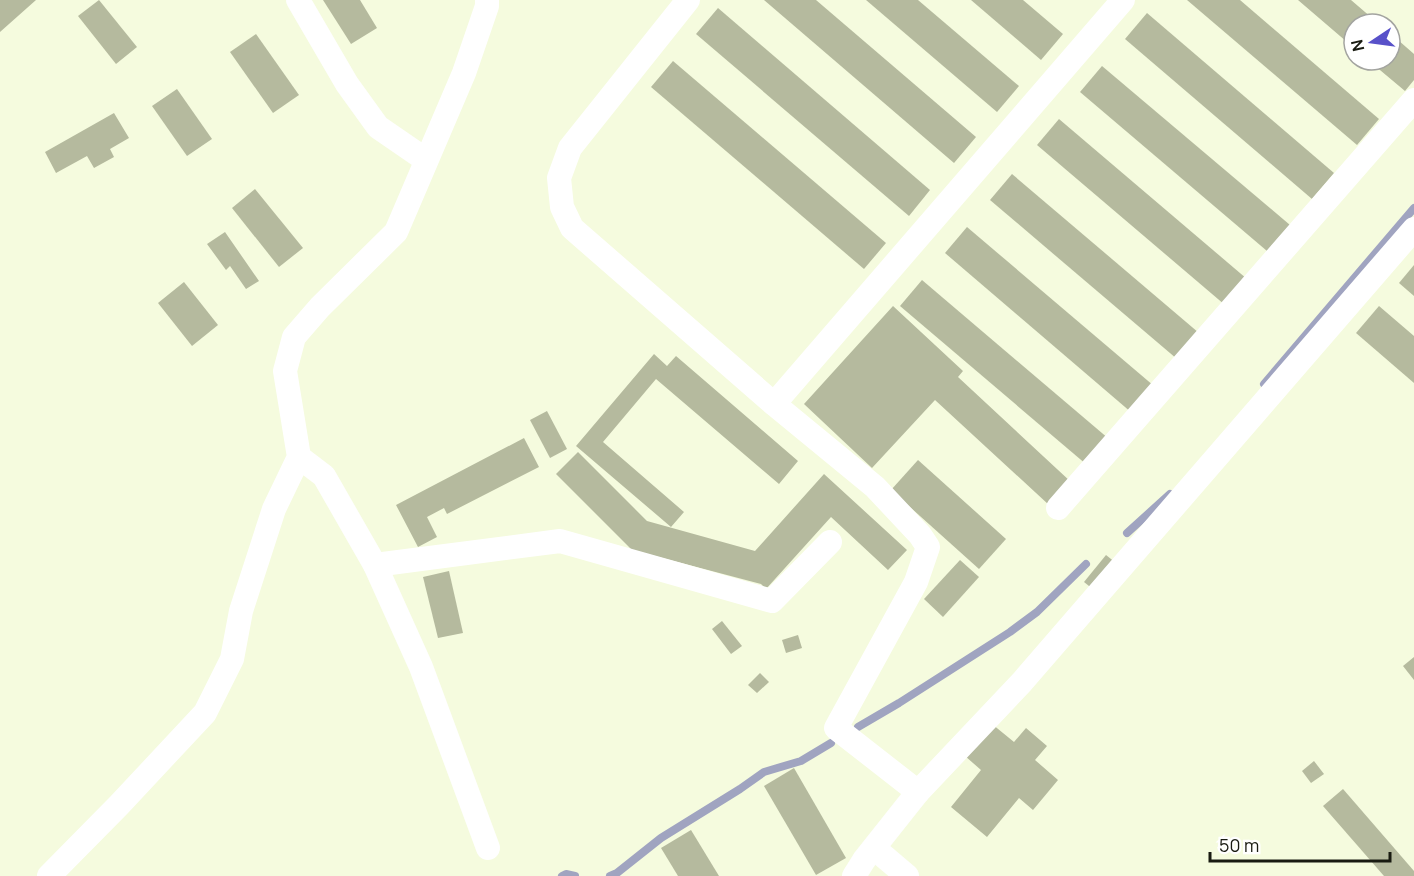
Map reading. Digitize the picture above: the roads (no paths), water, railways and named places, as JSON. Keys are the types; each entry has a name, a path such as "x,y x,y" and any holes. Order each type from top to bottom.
{"street":[{"path":"298,0 346,84 378,127 426,160"},
{"path":"49,876 205,713 232,659 241,611 274,509 299,457 285,370 294,337 396,232 464,73 487,6 487,0"},
{"path":"688,0 570,148 559,178 562,207 572,228 774,404 875,487 921,535 928,547 916,582 836,729 918,792"},
{"path":"774,404 1123,0"},
{"path":"1058,508 1414,100"},
{"path":"854,876 918,792 1022,682 1414,229"},
{"path":"299,457 324,476 375,565 421,667 488,848"},
{"path":"375,565 560,541 772,601 830,542"},
{"path":"874,848 907,876"}],"waterway":[{"path":"1264,384 1414,208"},
{"path":"1127,533 1170,494"},
{"path":"858,727 1010,632 1037,612 1086,564"},
{"path":"610,876 661,838 764,772 801,761 831,743"},
{"path":"562,876 566,874 575,876"}]}
